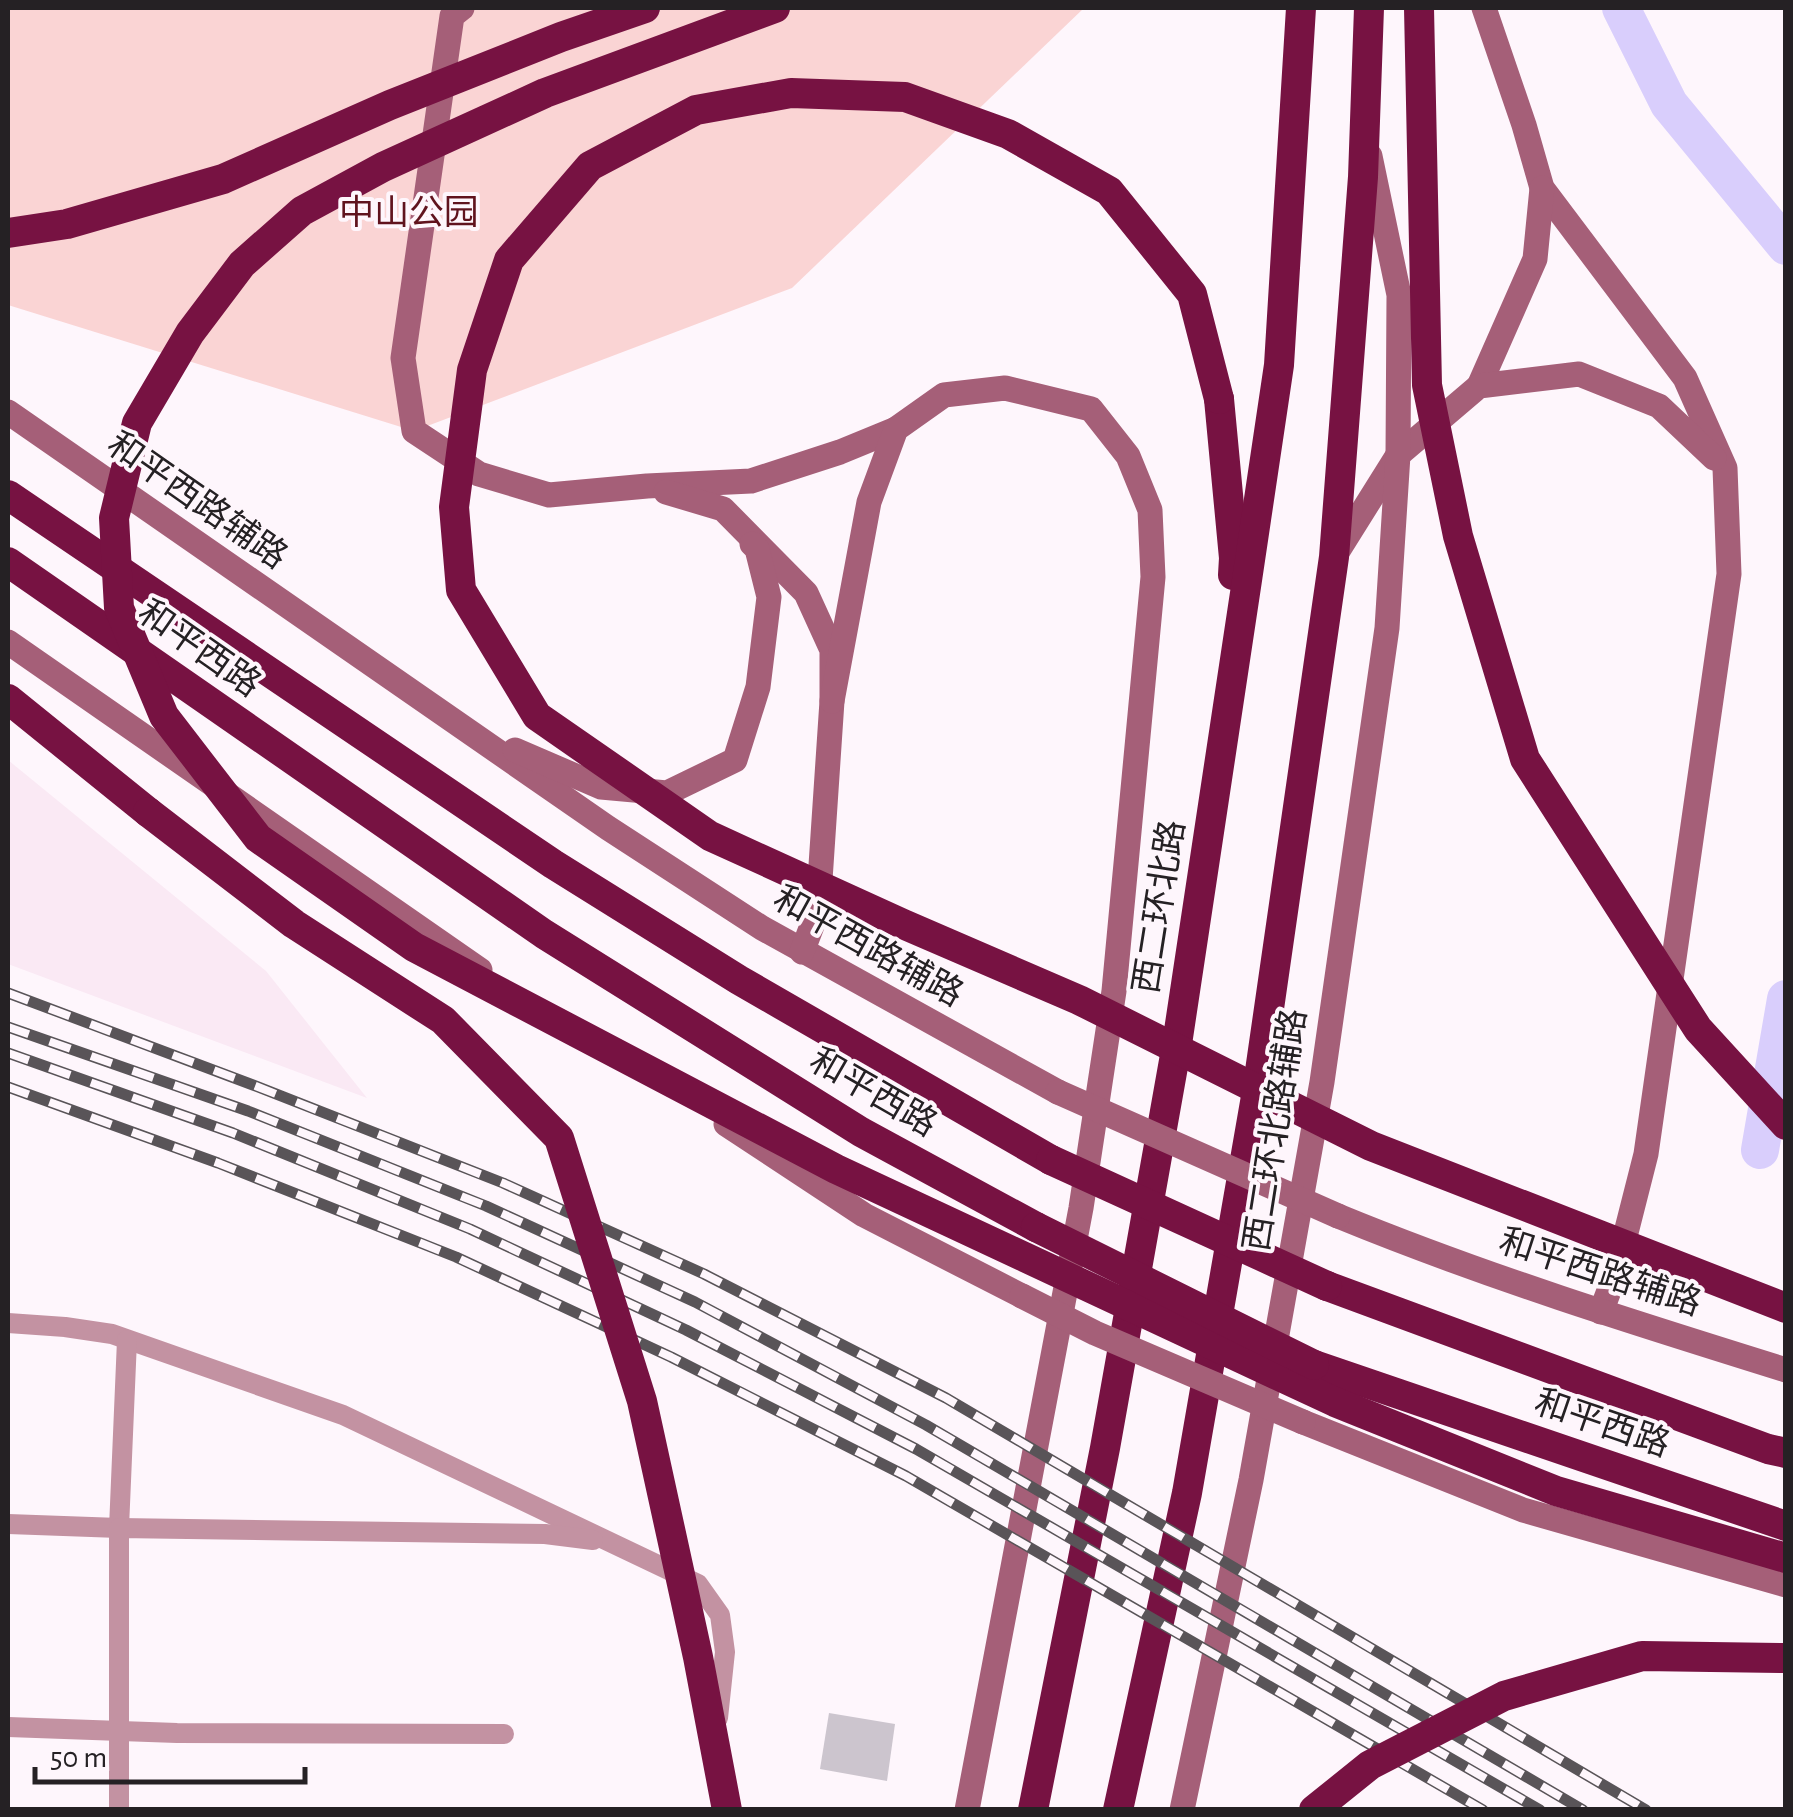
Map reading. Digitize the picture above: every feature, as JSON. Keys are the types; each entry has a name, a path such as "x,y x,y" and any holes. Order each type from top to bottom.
{"highway":[{"path":"8,233 67,224 223,179 407,98 646,8"},
{"path":"775,8 544,94 383,167 302,211 242,264 190,333 138,424 114,518 118,608 164,716 258,838 414,947 836,1168 1335,1402 1556,1491 1786,1558"},
{"name":"西二环北路","path":"1033,1810 1109,1429 1177,1044 1223,743 1279,365 1301,8"},
{"path":"1118,1810 1187,1492 1254,1104 1334,557 1363,177 1369,8"},
{"path":"1419,8 1426,385 1458,536 1525,759 1698,1029 1786,1125"},
{"path":"1223,743 1234,558 1219,399 1192,294 1109,191 1008,134 905,97 791,93 696,110 590,166 509,260 472,370 454,506 461,590 538,716 710,836 1079,1000 1371,1146 1786,1308"},
{"name":"和平西路","path":"8,495 553,864 739,980 1052,1160 1327,1286 1786,1453"},
{"name":"和平西路","path":"8,562 544,934 860,1132 1036,1227 1314,1365 1786,1526"},
{"path":"8,699 294,924 443,1020 559,1138 642,1401 727,1810"},
{"path":"1314,1810 1370,1765 1504,1696 1642,1656 1786,1658"}],"main road":[{"path":"462,8 452,16 403,358 414,431 479,474 550,496 751,481 896,429 944,395 1005,388 1092,409 1128,456 1150,510 1152,577 1114,992 1081,1208 967,1810"},
{"path":"1484,8 1542,188 1685,378 1725,468 1729,574 1646,1154 1616,1272 1601,1312"},
{"name":"西二环北路辅路","path":"1182,1810 1251,1480 1322,1082 1387,628 1398,456 1399,295 1364,126"},
{"path":"1334,557 1398,456 1479,386 1535,259 1542,188"},
{"path":"1479,386 1579,374 1659,406 1725,468"},
{"name":"和平西路辅路","path":"8,412 639,848 802,952 1058,1092 1421,1250 1786,1370"},
{"path":"832,701 869,502 896,429"},
{"path":"647,486 723,509 806,593 832,650 818,910 802,952"},
{"path":"465,728 602,787 667,793 735,760 758,687 769,597 756,549 723,509"},
{"path":"8,642 533,1006 692,1102 864,1215 1095,1333 1523,1510 1786,1584"}],"lane":[{"path":"8,1324 64,1326 112,1334 343,1415 698,1584 720,1615 725,1652 709,1810"},
{"path":"119,1810 119,1528 127,1340"},
{"path":"8,1524 545,1534 610,1542"},
{"path":"8,1727 177,1733 504,1734"}],"shaded area":[{"path":"8,760 266,971 367,1098 8,964"}],"green space":[{"name":"中山公园","path":"8,8 1084,8 792,288 414,431 8,305"}],"building":[{"path":"829,1713 895,1724 887,1781 820,1769"}],"waterway":[{"path":"1621,8 1669,104 1786,246"},
{"path":"1760,1150 1786,999"}],"railway":[{"path":"8,993 503,1183 704,1274 946,1398 1646,1810"},
{"path":"8,1027 248,1111 486,1206 695,1302 926,1425 1583,1810"},
{"path":"8,1053 233,1133 470,1229 686,1330 916,1449 1540,1810"},
{"path":"8,1087 218,1163 456,1257 671,1357 906,1476 1483,1810"}]}
